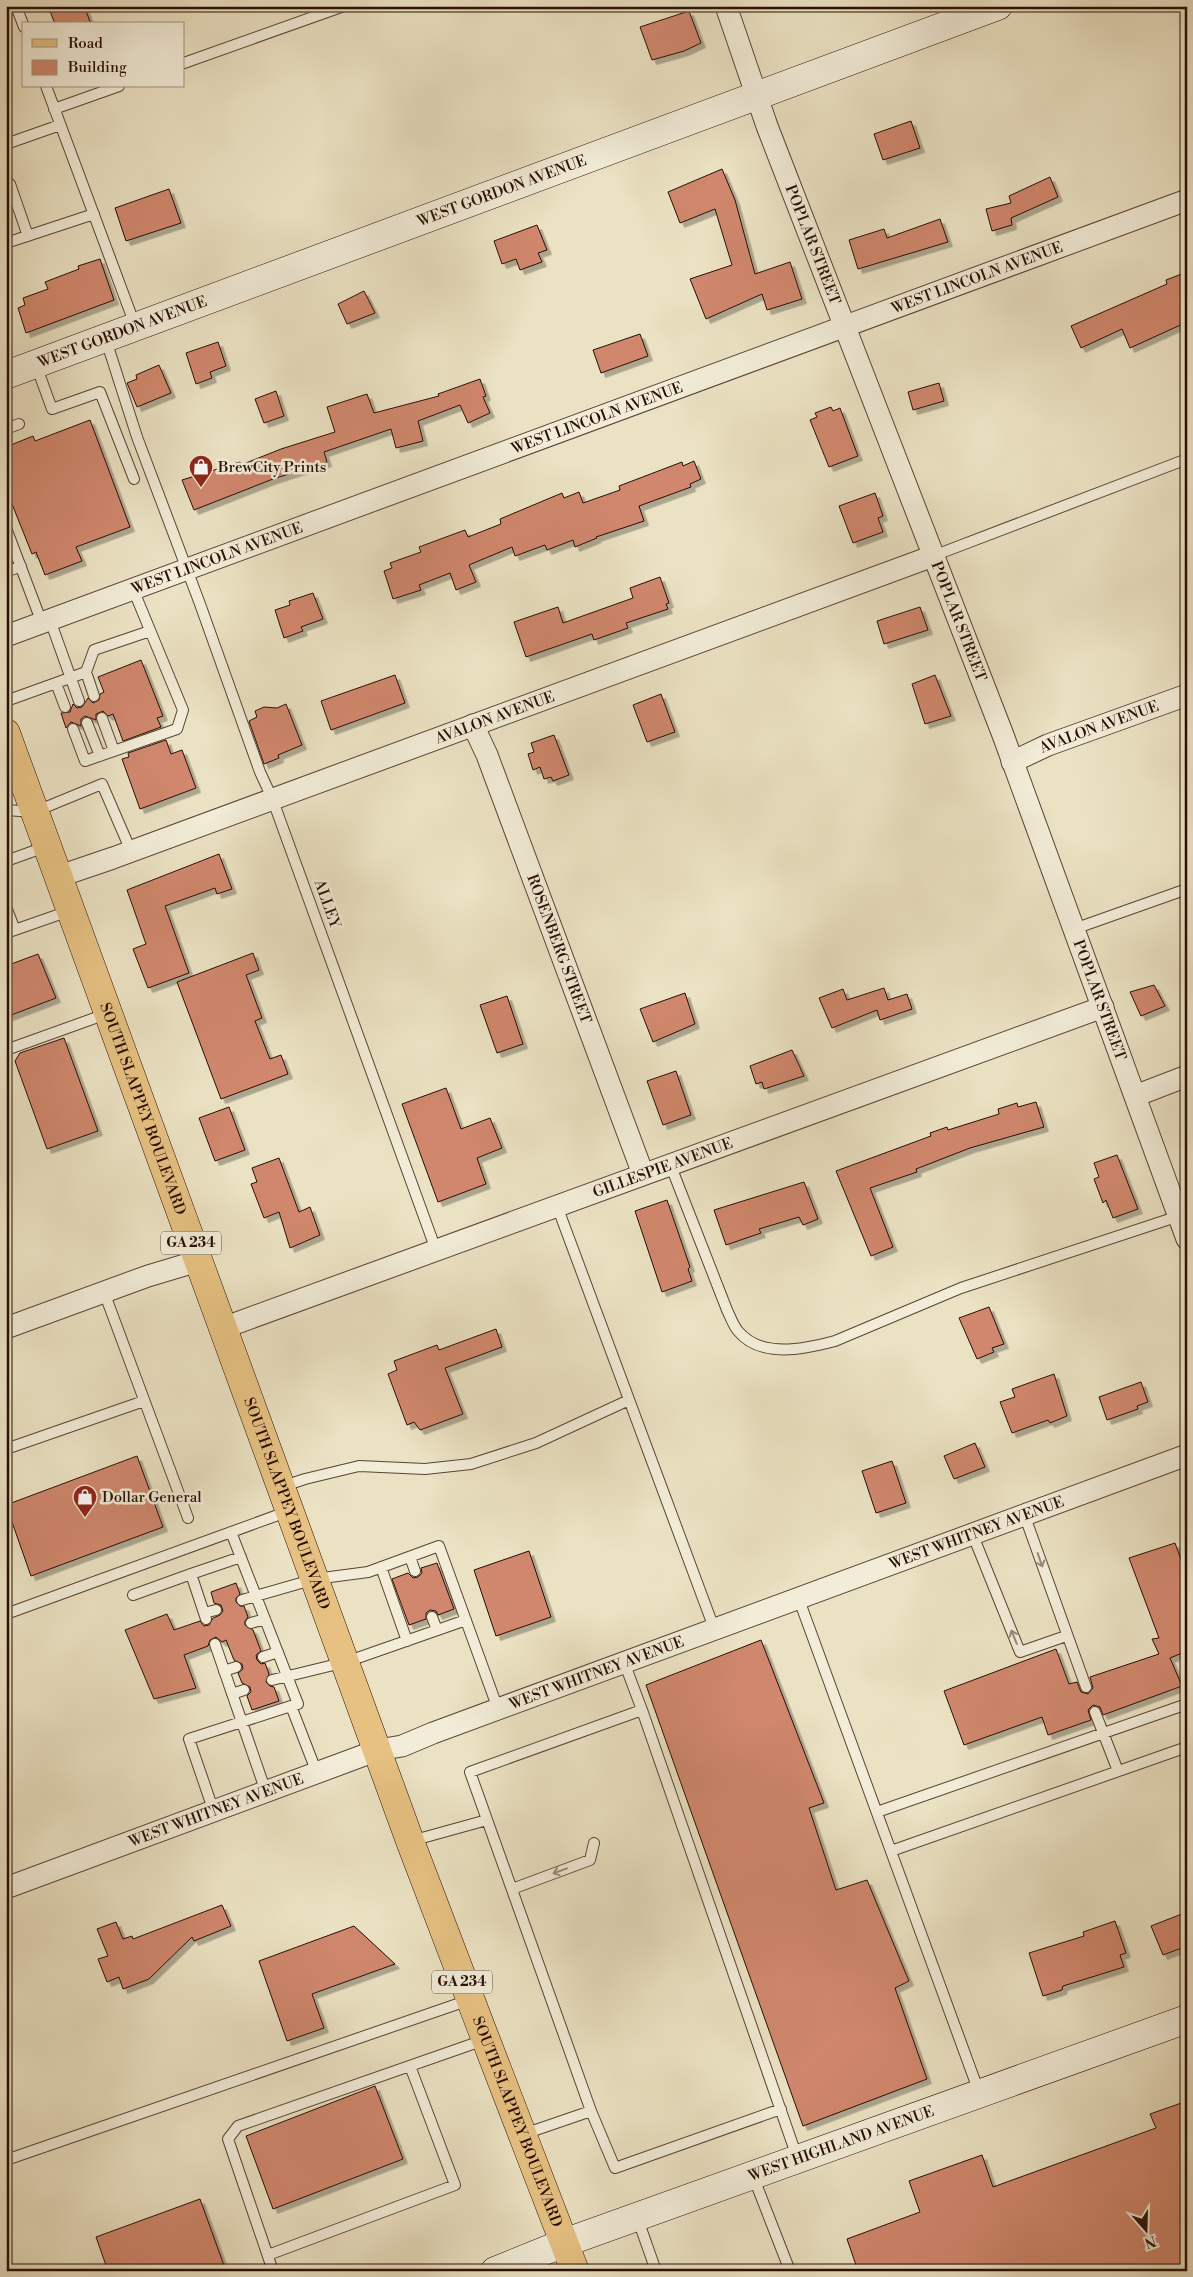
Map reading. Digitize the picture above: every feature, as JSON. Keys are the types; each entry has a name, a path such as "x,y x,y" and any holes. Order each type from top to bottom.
{"main road":[{"name":"SOUTH SLAPPEY BOULEVARD","path":"6,733 69,911 346,1662 410,1841 469,2000 524,2134 575,2271"}],"street":[{"name":"POPLAR STREET","path":"726,6 756,95 1012,762 1187,1239"},
{"name":"WEST GORDON AVENUE","path":"6,375 998,6"},
{"name":"WEST LINCOLN AVENUE","path":"6,636 1187,200"},
{"name":"AVALON AVENUE","path":"57,876 131,851 933,556"},
{"name":"AVALON AVENUE","path":"1012,762 1048,745 1187,695"},
{"name":"ROSENBERG STREET","path":"473,725 487,755 643,1174"},
{"name":"GILLESPIE AVENUE","path":"223,1328 1102,1007"},
{"path":"1135,1096 1187,1076"},
{"path":"6,1328 104,1292 198,1261"},
{"name":"WEST WHITNEY AVENUE","path":"6,1888 378,1750 402,1746 498,1708 972,1532 1187,1455"},
{"name":"WEST HIGHLAND AVENUE","path":"495,2271 564,2243 1187,2018"}],"lane":[{"path":"16,6 22,22"},
{"path":"185,63 344,6"},
{"path":"47,88 136,326"},
{"path":"54,109 113,88"},
{"path":"6,144 60,125"},
{"path":"6,186 10,184 28,236"},
{"path":"6,243 94,214"},
{"name":"ALLEY","path":"105,338 137,437 260,772 272,798 436,1250"},
{"path":"36,364 52,409 100,392 134,479"},
{"path":"6,428 19,424"},
{"path":"933,556 1187,459"},
{"path":"6,528 79,701"},
{"path":"6,572 21,566"},
{"path":"72,729 85,761 178,729 182,710 133,589"},
{"path":"94,696 86,672 94,650 150,631"},
{"path":"6,701 86,672"},
{"path":"56,683 64,707"},
{"path":"102,718 114,751"},
{"path":"87,723 100,756"},
{"path":"6,810 34,812 102,784 131,851"},
{"path":"6,861 46,847"},
{"path":"1074,929 1187,889"},
{"path":"6,907 11,931 69,911"},
{"path":"6,1050 107,1013"},
{"path":"670,1164 727,1310 738,1331 752,1342 770,1349 814,1346 835,1341 962,1288 1179,1216"},
{"path":"556,1206 714,1628"},
{"path":"104,1292 188,1518"},
{"path":"6,1614 231,1532 286,1499 305,1479 359,1466 425,1469 471,1464 536,1443 629,1400"},
{"path":"6,1449 144,1401"},
{"path":"1024,1514 1066,1636 1086,1687"},
{"path":"214,1812 189,1739 298,1704 231,1532"},
{"path":"972,1532 1020,1652 1066,1636"},
{"path":"242,1600 315,1579 368,1572 439,1546 498,1708"},
{"path":"133,1595 241,1557"},
{"path":"410,1557 415,1571"},
{"path":"381,1567 407,1641"},
{"path":"191,1574 205,1616 216,1610"},
{"path":"798,1597 979,2093"},
{"path":"432,1617 437,1630"},
{"path":"250,1624 265,1619"},
{"path":"272,1680 346,1662 466,1620"},
{"path":"215,1644 266,1792"},
{"path":"263,1657 278,1652"},
{"path":"624,1662 798,2159"},
{"path":"224,1670 236,1666"},
{"path":"232,1694 244,1690"},
{"path":"877,1812 1187,1704"},
{"path":"291,1706 317,1773"},
{"path":"642,1710 470,1772 591,2111 616,2168 781,2109"},
{"path":"1095,1712 1118,1771"},
{"path":"891,1851 1187,1747"},
{"path":"410,1841 487,1820"},
{"path":"512,1889 590,1860 594,1843"},
{"path":"6,2160 469,2000"},
{"path":"273,2271 228,2139 238,2126 485,2040"},
{"path":"268,2255 455,2185 410,2066"},
{"path":"524,2134 591,2111"},
{"path":"753,2175 790,2271"},
{"path":"637,2217 656,2271"}],"building":[{"path":"48,6 84,6 90,22 54,22"},
{"path":"689,11 701,43 684,51 652,60 640,27"},
{"path":"911,121 920,148 883,160 874,134"},
{"path":"722,169 735,200 755,274 790,262 802,299 767,310 762,294 706,319 690,279 732,265 715,209 680,223 668,192"},
{"path":"1050,177 1058,197 1011,218 1012,225 992,231 986,209 1011,203 1009,196"},
{"path":"169,189 181,223 126,241 115,208"},
{"path":"940,219 948,242 858,269 849,240 884,229 887,238"},
{"path":"537,225 547,250 538,253 542,262 520,270 516,259 502,264 494,241"},
{"path":"100,259 114,300 26,333 18,308 25,305 23,298 48,289 45,282 79,269 78,266"},
{"path":"1187,272 1187,322 1130,348 1122,329 1081,348 1071,326 1167,284 1166,280"},
{"path":"364,291 375,313 347,324 338,304"},
{"path":"640,334 648,356 601,373 593,350"},
{"path":"218,342 226,366 210,372 212,378 196,384 186,353"},
{"path":"159,365 171,393 137,407 127,383 137,379 136,375"},
{"path":"480,379 486,396 483,397 490,413 468,423 460,405 418,421 423,441 396,448 391,429 324,452 327,462 273,479 194,510 182,480 240,462 241,465 281,449 335,432 327,407 367,394 374,413 439,396 438,394"},
{"path":"939,383 944,401 913,410 908,392"},
{"path":"276,391 284,416 264,423 255,399"},
{"path":"831,407 833,411 840,408 858,456 829,467 810,420 817,417 815,413"},
{"path":"90,420 130,527 76,547 82,561 45,575 36,552 32,554 6,489 6,447 33,436 35,441"},
{"path":"694,461 701,479 690,484 691,487 639,506 644,521 596,537 575,547 573,540 547,550 545,545 515,556 512,547 469,565 476,582 456,590 450,573 419,585 421,590 393,599 384,571 392,568 390,563 421,552 419,547 465,530 468,537 501,524 500,519 562,493 564,498 579,492 583,503 620,490 619,486 682,462 683,466"},
{"path":"875,493 883,516 878,518 883,532 853,543 839,506"},
{"path":"660,577 669,603 666,604 668,609 626,623 628,628 594,640 592,634 526,657 514,622 558,607 563,623 633,598 630,588"},
{"path":"313,593 323,619 301,627 303,631 284,638 275,610 290,605 289,601"},
{"path":"920,607 928,630 884,644 877,621"},
{"path":"141,660 163,716 157,718 161,727 123,741 113,714 108,716 103,711 96,714 96,720 85,716 81,719 81,726 71,722 66,728 61,713 70,712 73,704 77,708 82,707 88,698 93,703 99,700 100,694 104,692 98,677"},
{"path":"395,675 405,703 331,730 321,701"},
{"path":"935,675 951,716 925,724 912,684"},
{"path":"661,694 675,732 647,742 633,705"},
{"path":"286,704 302,745 278,755 279,758 264,764 249,721 257,717 255,711 264,707 277,708"},
{"path":"554,735 569,775 553,781 551,777 544,779 540,767 533,770 528,754 534,752 531,743"},
{"path":"166,740 171,754 182,750 196,788 140,809 122,759 129,757 128,753"},
{"path":"219,854 232,889 217,894 215,888 165,906 189,973 148,988 133,949 146,944 127,890"},
{"path":"253,953 259,970 246,975 262,1018 255,1021 270,1059 281,1055 288,1074 221,1099 177,982"},
{"path":"38,954 56,998 6,1017 6,966"},
{"path":"1154,985 1165,1006 1141,1016 1130,992"},
{"path":"884,988 888,1000 907,994 912,1009 880,1020 877,1010 832,1028 819,998 843,989 847,1000"},
{"path":"685,993 695,1024 653,1042 640,1009"},
{"path":"507,996 523,1044 497,1053 480,1005"},
{"path":"64,1038 98,1131 47,1149 15,1061 20,1053"},
{"path":"792,1050 804,1076 764,1089 762,1082 756,1084 750,1066"},
{"path":"676,1071 691,1115 663,1125 647,1081"},
{"path":"446,1088 461,1129 490,1118 502,1148 477,1158 486,1184 438,1202 402,1104"},
{"path":"1036,1102 1044,1127 970,1148 916,1169 917,1172 870,1188 893,1247 871,1256 836,1171 931,1136 930,1133 947,1127 948,1130 999,1114 998,1109 1017,1103 1018,1107"},
{"path":"229,1107 245,1150 215,1161 199,1118"},
{"path":"1117,1155 1138,1209 1113,1218 1106,1200 1103,1203 1094,1179 1099,1177 1094,1163"},
{"path":"279,1158 299,1212 310,1207 320,1235 290,1248 279,1212 264,1218 251,1184 257,1182 252,1168"},
{"path":"804,1182 818,1219 803,1225 799,1217 759,1229 761,1233 726,1245 714,1210"},
{"path":"667,1200 690,1267 688,1269 692,1281 662,1292 635,1211"},
{"path":"989,1307 1004,1344 992,1348 994,1352 977,1359 959,1318"},
{"path":"496,1329 502,1347 445,1368 463,1414 420,1430 414,1422 407,1425 388,1374 397,1370 394,1361 437,1345 439,1350"},
{"path":"1054,1374 1067,1416 1050,1423 1048,1420 1012,1433 1000,1402 1015,1397 1012,1389"},
{"path":"1141,1382 1148,1402 1137,1406 1138,1409 1107,1420 1099,1397"},
{"path":"975,1443 985,1467 954,1479 944,1456"},
{"name":"Dollar General","path":"137,1456 163,1527 31,1576 6,1505"},
{"path":"892,1461 906,1503 876,1513 862,1471"},
{"path":"1175,1543 1187,1576 1187,1651 1170,1658 1182,1686 1103,1715 1100,1707 1093,1705 1088,1710 1091,1720 1048,1735 1042,1717 964,1745 944,1691 1056,1649 1069,1684 1077,1682 1081,1692 1088,1694 1093,1688 1090,1677 1159,1654 1152,1639 1159,1638 1129,1558"},
{"path":"529,1551 551,1617 496,1636 474,1570"},
{"path":"437,1563 454,1609 438,1615 436,1611 430,1610 426,1613 426,1619 409,1625 392,1579 408,1573 413,1578 418,1577 422,1573 421,1568"},
{"path":"236,1583 240,1594 236,1598 236,1602 240,1606 244,1606 248,1617 245,1625 253,1630 261,1651 256,1655 257,1660 261,1664 265,1663 269,1674 266,1682 274,1687 279,1701 252,1710 247,1696 251,1692 250,1687 242,1683 238,1673 243,1669 242,1664 234,1660 226,1640 222,1642 216,1637 210,1640 208,1646 184,1655 196,1688 154,1699 125,1630 167,1614 174,1630 200,1621 204,1626 209,1625 213,1618 220,1615 223,1611 221,1605 214,1603 211,1592"},
{"path":"761,1640 824,1803 809,1808 836,1890 867,1880 909,1981 895,1988 927,2079 803,2126 646,1685"},
{"path":"222,1905 231,1926 194,1941 192,1937 149,1979 123,1989 119,1977 107,1982 98,1959 108,1956 97,1929 116,1922 123,1939 132,1936 133,1939"},
{"path":"1187,1912 1187,1946 1163,1955 1151,1926"},
{"path":"1115,1921 1126,1953 1120,1955 1124,1967 1063,1986 1062,1990 1043,1996 1029,1953 1084,1936 1083,1932"},
{"path":"354,1926 395,1964 312,1994 324,2028 287,2041 259,1961"},
{"path":"375,2086 403,2159 273,2209 246,2136"},
{"path":"1187,2101 1187,2271 858,2271 847,2239 920,2212 909,2181 982,2155 993,2187 1156,2128 1150,2114"},
{"path":"200,2199 226,2271 108,2271 96,2237"}],"place":[{"name":"BrewCity Prints","path":"201,488"},
{"name":"Dollar General","path":"85,1518"}]}
